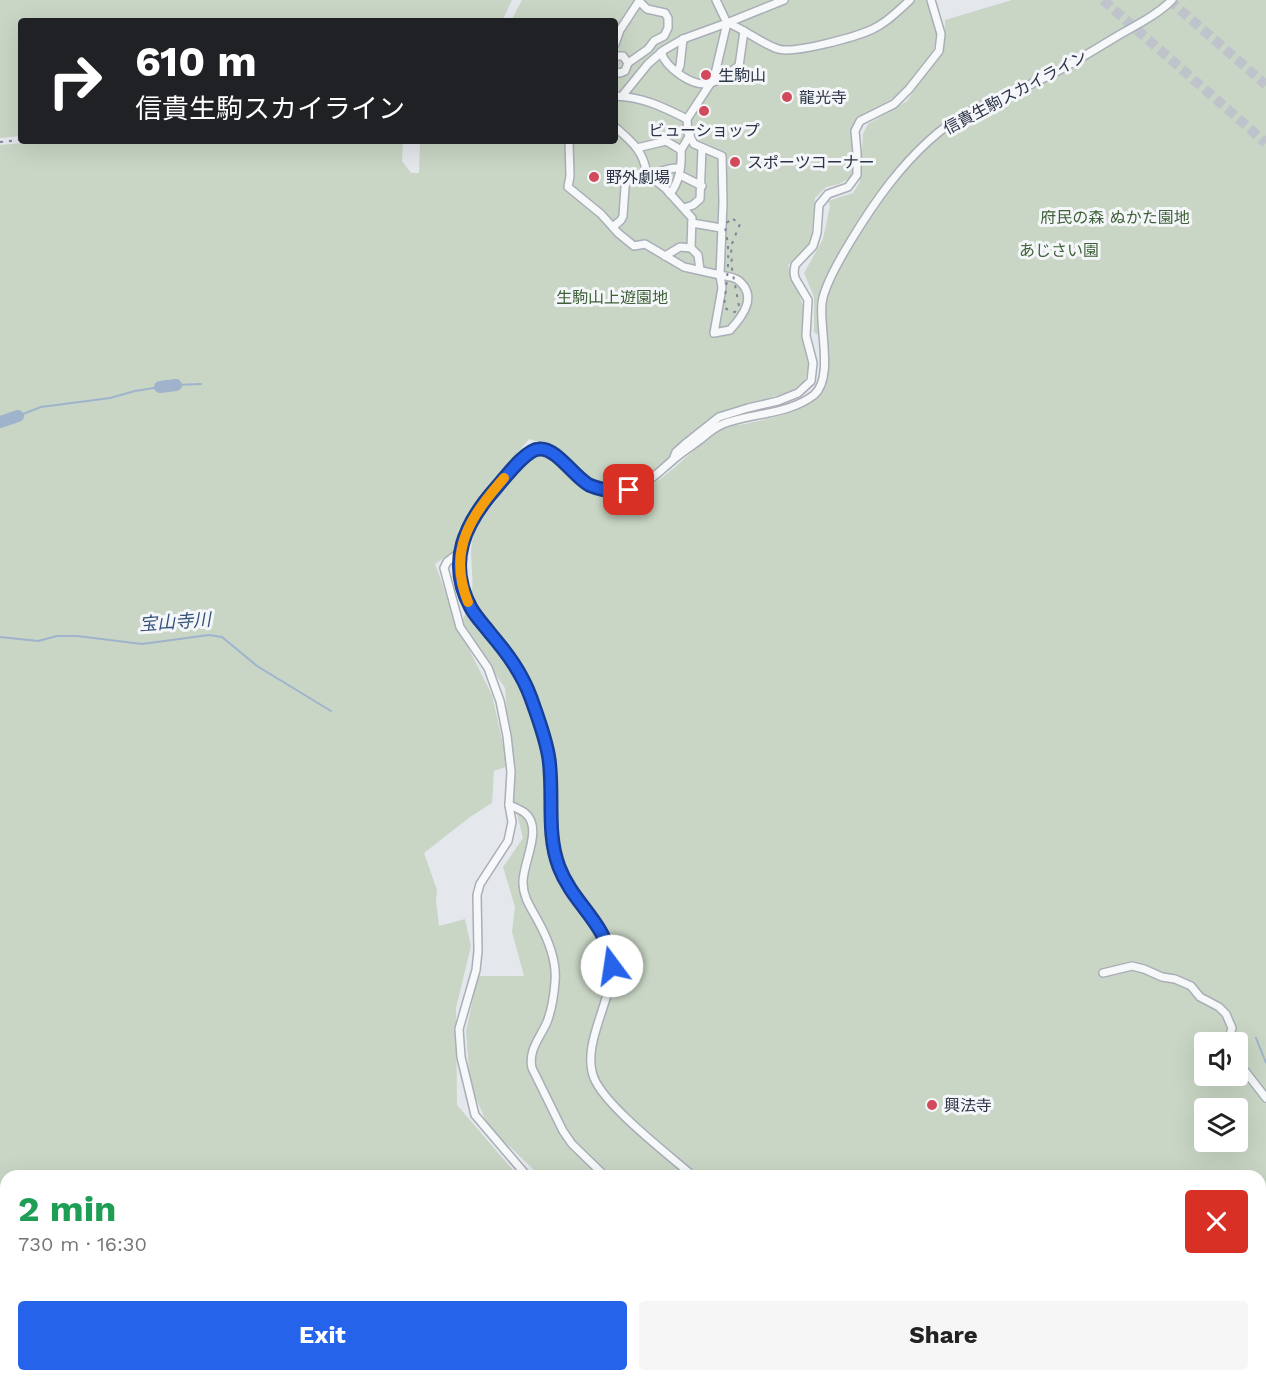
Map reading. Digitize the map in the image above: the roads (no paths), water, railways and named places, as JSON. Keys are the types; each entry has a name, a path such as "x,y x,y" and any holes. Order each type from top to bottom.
{"street":[{"path":"569,144 568,187 601,214 634,246 645,244 684,267 720,274 738,279 748,299 746,310 730,330 714,333 722,288 720,274 722,156 694,144 687,119 710,84 718,65 727,23 716,0"},
{"path":"618,96 661,52 683,39 784,0"},
{"path":"727,23 778,49 804,48 875,28 892,17 910,0"},
{"path":"674,459 676,452 719,417 778,401 798,393 811,381 813,363 806,336 808,300 795,278 795,265 813,246 817,233 819,205 828,194 848,187 857,175 855,131 860,121 894,105 939,51 941,34 931,0"},
{"name":"信貴生駒スカイライン","path":"686,1170 620,1111 603,1094 596,1082 591,1061 592,1046 611,980 610,949 604,934 568,886 553,846 550,761 546,740 521,674 471,609 463,588 460,567 461,551 468,526 476,512 533,450 539,448 549,450 588,484 615,492 629,490 648,482 674,459 723,424 797,404 816,394 823,382 822,298 829,280 890,183 925,143 968,113 1053,74 1150,17 1172,0"},
{"path":"618,36 640,1 647,9 665,13 668,18 668,28 664,36 654,41 648,49 628,63 625,71 618,73"},
{"path":"661,52 663,61 677,72 696,83 710,84 739,66 744,31"},
{"path":"677,72 680,66 683,39"},
{"path":"618,56 623,56 628,63"},
{"path":"618,96 654,102 687,119"},
{"path":"618,129 629,137 637,148 647,174 655,179 692,218 691,248"},
{"path":"670,194 676,187 681,150 690,135"},
{"path":"637,148 666,141 681,150"},
{"path":"684,208 700,199 702,148"},
{"path":"613,227 623,216 627,181 640,179 647,174 670,167 702,186"},
{"path":"692,223 721,228"},
{"path":"665,256 680,247 691,248 698,255 700,270"},
{"path":"461,551 447,562 444,568 460,627 488,668 500,701 511,772 509,805 512,822 508,841 480,885 477,895 478,951 476,970 459,1029 461,1057 475,1115 522,1170"},
{"path":"509,805 526,814 531,821 533,829 522,882 525,897 549,942 556,975 547,1021 530,1059 532,1068 563,1131 572,1144 599,1170"},
{"path":"1103,974 1132,966 1191,986 1200,997 1219,1007 1226,1014 1232,1028 1231,1032"},
{"path":"1248,1075 1266,1098"}],"waterway":[{"name":"宝山寺川","path":"176,385 201,384"},
{"name":"宝山寺川","path":"160,387 176,385"},
{"name":"宝山寺川","path":"18,416 41,407 110,398 160,387"},
{"name":"宝山寺川","path":"0,422 18,416"},
{"name":"宝山寺川","path":"0,637 38,641 57,636 77,636 142,644 209,635 222,637 257,666 331,711"},
{"path":"1256,1038 1266,1063"}],"tunnel":[{"path":"1103,0 1266,143"},
{"path":"1169,0 1266,85"}],"railway":[{"path":"0,142 18,140"},
{"path":"733,219 740,224 731,246 732,269 739,306 735,312 724,307 728,262 726,223 733,219"}],"place":[{"name":"生駒山","path":"706,75"},
{"name":"龍光寺","path":"787,97"},
{"name":"ビューショップ","path":"704,111"},
{"name":"スポーツコーナー","path":"735,162"},
{"name":"野外劇場","path":"594,177"},
{"name":"興法寺","path":"932,1105"}],"park label":[{"name":"府民の森 ぬかた園地","path":"1115,217"},
{"name":"あじさい園","path":"1059,250"},
{"name":"生駒山上遊園地","path":"612,297"}]}
